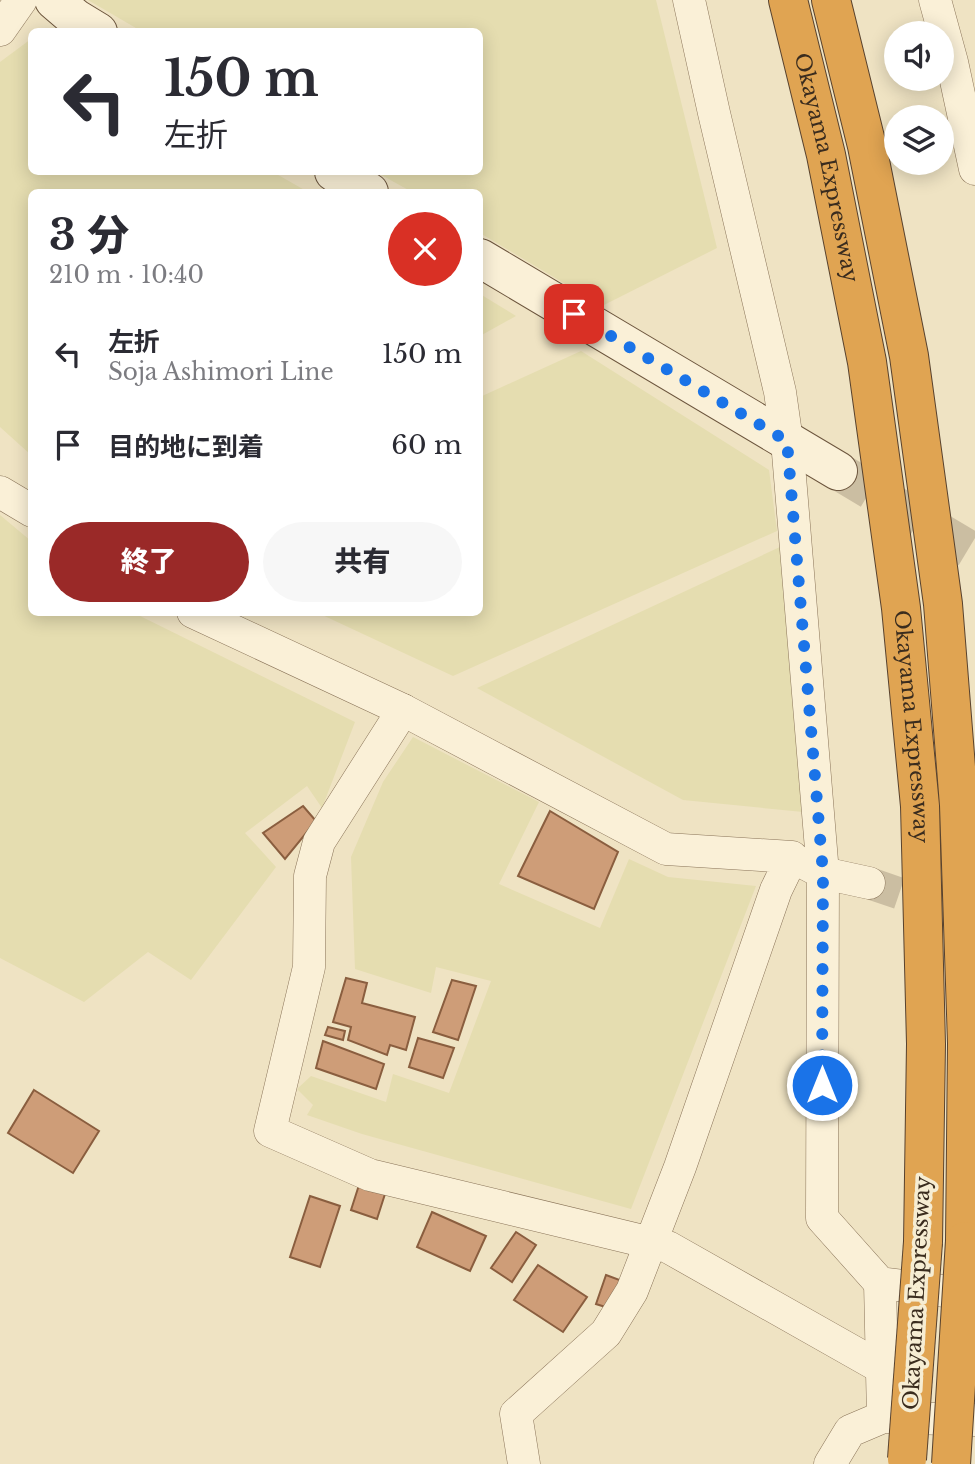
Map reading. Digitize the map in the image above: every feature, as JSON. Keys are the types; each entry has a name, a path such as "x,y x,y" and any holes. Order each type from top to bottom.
{"highway":[{"name":"Okayama Expressway","path":"788,0 826,155 867,362 901,608 920,806 926,1044 923,1242 906,1462"},
{"name":"Okayama Expressway","path":"831,0 867,146 909,356 943,604 959,805 967,1043 965,1241 951,1464"}],"main road":[{"path":"54,0 91,28"},
{"path":"339,175 364,189"},
{"path":"483,260 838,471"}],"street":[{"path":"0,30 20,0"},
{"path":"689,0 780,392 787,441 823,873 822,1218 880,1283 883,1417"},
{"path":"935,0 952,62 975,169"},
{"path":"0,492 28,509"},
{"path":"202,616 403,710 667,849 792,857 823,873 869,883"},
{"path":"403,710 319,842 310,876 309,967 270,1132 370,1175 668,1247 882,1368"},
{"path":"524,1464 516,1413 606,1333 632,1291 680,1167 776,890 792,857"},
{"path":"880,1283 975,1295"},
{"path":"830,1464 850,1431 883,1417 975,1420"}],"shaded area":[{"path":"88,0 656,0 717,248 602,306 483,235 483,189 407,189 381,175 483,175 483,28 136,28"},
{"path":"28,41 28,175 278,175 303,189 28,189 28,452 0,427 0,62"},
{"path":"483,296 516,316 483,334"},
{"path":"581,351 769,470 777,531 453,676 324,616 483,616 483,396"},
{"path":"0,515 28,538 28,616 140,616 355,722 322,808 307,786 245,833 276,867 191,980 148,952 84,1002 0,958"},
{"path":"782,546 803,812 683,800 477,688"},
{"path":"413,737 539,802 499,884 600,928 629,859 668,877 756,886 631,1209 362,1134 307,1115 313,1105 297,1089 311,1076 386,1102 393,1074 449,1093 491,981 436,967 431,993 355,969 351,857 383,782"}],"building":[{"path":"303,806 316,821 285,859 263,833"},
{"path":"550,811 618,852 594,909 518,876"},
{"path":"346,978 367,983 362,1003 415,1017 406,1050 390,1045 387,1055 348,1040 351,1027 333,1022"},
{"path":"452,980 476,986 458,1040 433,1032"},
{"path":"328,1027 345,1031 343,1040 325,1035"},
{"path":"418,1038 454,1048 443,1078 409,1067"},
{"path":"323,1041 384,1064 376,1089 316,1068"},
{"path":"34,1090 99,1131 73,1173 8,1133"},
{"path":"359,1185 385,1194 377,1219 351,1210"},
{"path":"310,1196 340,1206 320,1267 290,1257"},
{"path":"432,1212 486,1236 470,1271 417,1247"},
{"path":"516,1232 536,1245 512,1282 491,1268"},
{"path":"538,1265 587,1297 563,1332 514,1300"},
{"path":"606,1275 625,1282 615,1310 596,1304"}],"tunnel":[{"path":"838,471 975,553"},
{"path":"869,883 975,919"}],"route":[{"path":"574,314 787,441 823,873 822,1085"}]}
